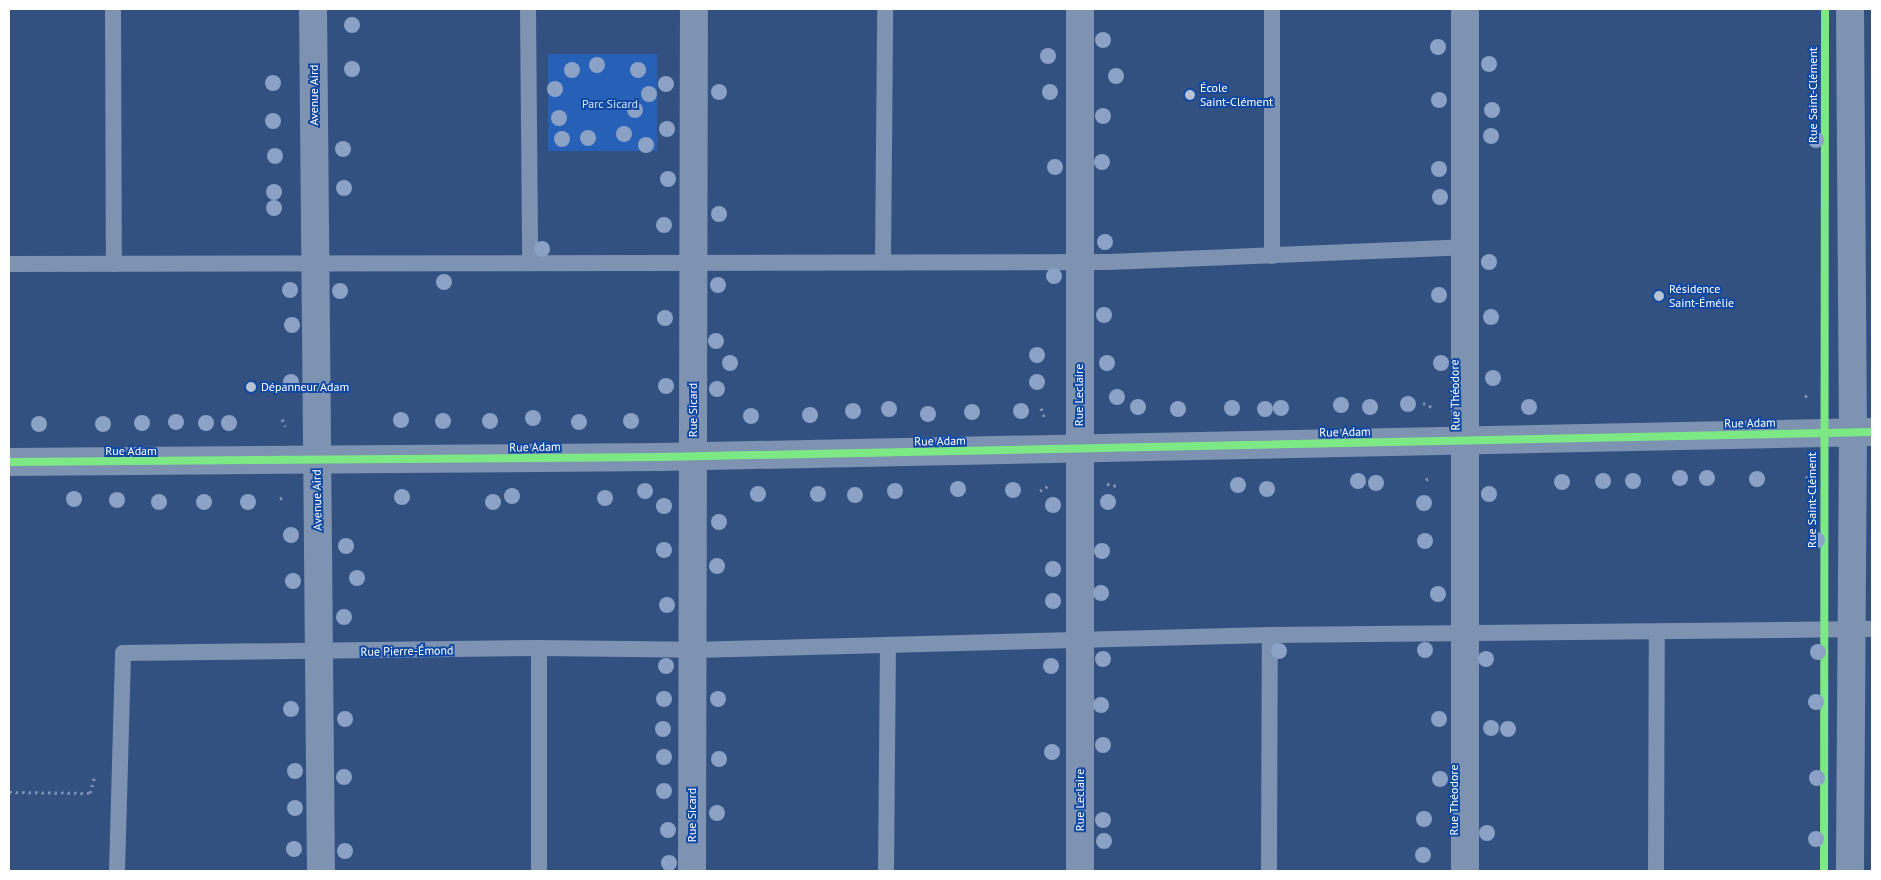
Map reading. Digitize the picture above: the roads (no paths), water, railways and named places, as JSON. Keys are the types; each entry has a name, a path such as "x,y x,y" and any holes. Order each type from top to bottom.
{"street":[{"name":"Avenue Aird","path":"313,9 321,871"},
{"name":"Rue Sicard","path":"692,871 694,9"},
{"name":"Rue Leclaire","path":"1080,9 1080,871"},
{"name":"Rue Théodore","path":"1465,871 1467,441 1465,247 1466,9"},
{"path":"1850,9 1863,432 1862,629 1850,871"},
{"name":"Rue Adam","path":"9,462 317,461 1080,450 1863,432"}],"lane":[{"path":"113,9 114,264"},
{"path":"528,9 530,263"},
{"path":"883,262 885,9"},
{"path":"1272,9 1272,256"},
{"path":"9,264 530,263 692,265 1080,261 1272,256 1465,247"},
{"name":"Rue Pierre-Émond","path":"117,871 122,653 539,648 692,650 1080,642 1270,635 1466,635 1862,629"},
{"path":"1656,871 1657,632"},
{"path":"1270,635 1270,871"},
{"path":"886,871 888,645"},
{"path":"539,648 539,871"}],"place":[{"name":"École Saint-Clément","path":"1190,95"},
{"name":"Résidence Saint-Émélie","path":"1659,296"},
{"name":"Dépanneur Adam","path":"251,387"}],"park label":[{"name":"Parc Sicard","path":"610,104"}]}
